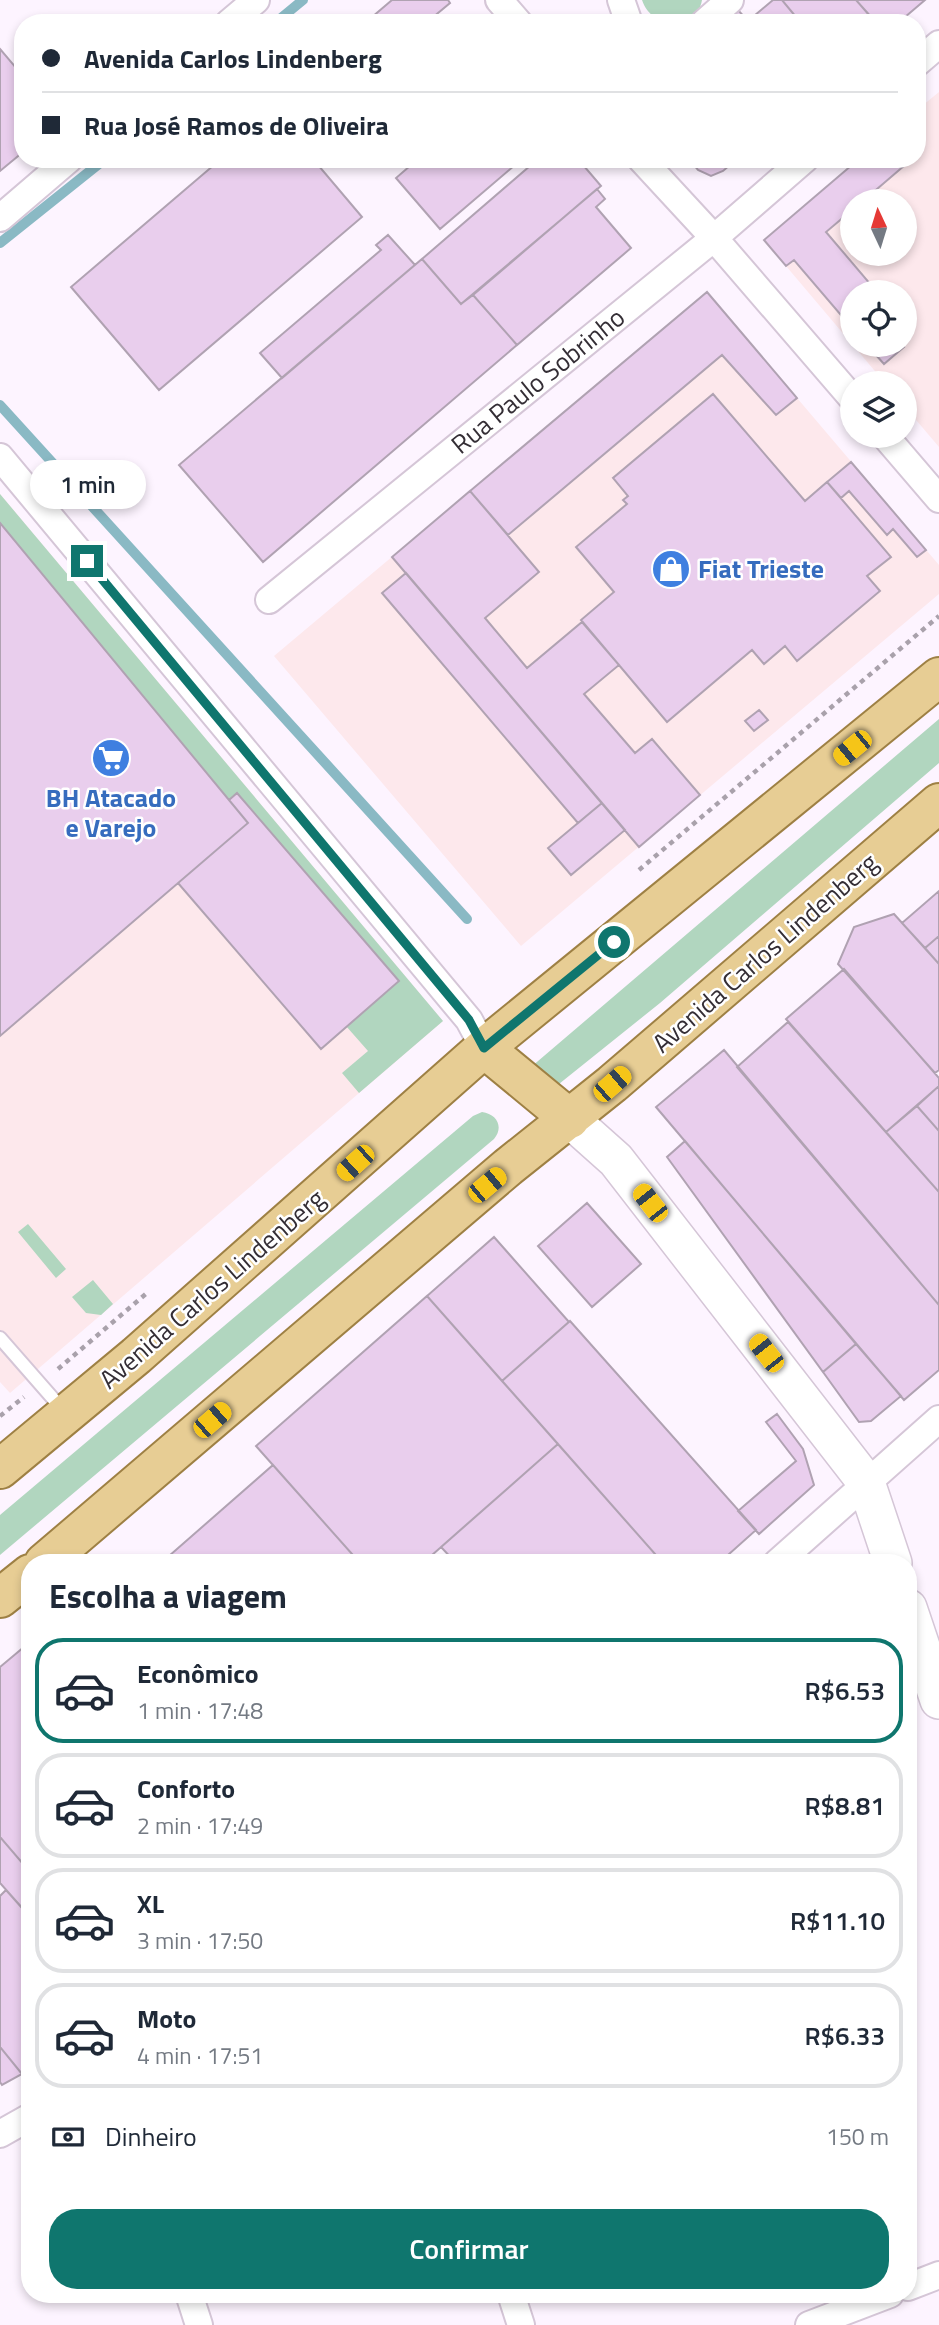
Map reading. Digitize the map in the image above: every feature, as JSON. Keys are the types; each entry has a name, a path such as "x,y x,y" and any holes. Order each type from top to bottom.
{"main road":[{"name":"Avenida Carlos Lindenberg","path":"0,1469 68,1416 484,1048 939,677"},
{"name":"Avenida Carlos Lindenberg","path":"67,1554 508,1167 570,1119 939,803"},
{"path":"484,1048 570,1119"},
{"path":"0,1598 21,1581"}],"street":[{"path":"240,14 256,0"},
{"path":"499,0 511,14"},
{"path":"714,14 730,0"},
{"path":"0,218 58,168"},
{"path":"649,168 714,238 840,384"},
{"name":"Rua Paulo Sobrinho","path":"269,600 714,238 795,168"},
{"path":"895,448 939,499"},
{"path":"0,457 469,1020 484,1048"},
{"path":"570,1119 616,1160 866,1482 890,1554"},
{"path":"787,1554 939,1419"},
{"path":"917,1634 938,1694"},
{"path":"0,2134 21,2122"},
{"path":"917,2284 939,2275"},
{"path":"192,2303 199,2325"},
{"path":"514,2303 521,2325"},
{"path":"809,2325 864,2303"}],"lane":[{"path":"0,1338 68,1416"}],"shaded area":[{"path":"939,92 939,447 917,421 917,371 875,371 863,357 917,357 917,280 840,280 840,330 764,240 848,168 926,168 926,103"},
{"name":"Fiat Trieste","path":"707,292 939,565 939,594 521,946 274,656"},
{"name":"BH Atacado e Varejo","path":"0,494 443,1021 10,1393 0,1382"}],"green space":[{"path":"642,0 702,0 695,14 652,14"},
{"path":"0,494 443,1021 359,1093 342,1073 368,1051 346,1026 399,981 237,794 229,800 0,523"},
{"path":"939,719 939,763 660,1003 554,1088 524,1073"},
{"path":"482,1112 492,1115 499,1126 494,1139 0,1555 0,1515 473,1116"},
{"path":"28,1224 66,1269 56,1278 18,1232"},
{"path":"93,1280 113,1304 101,1315 86,1313 72,1297"}],"building":[{"path":"392,0 448,0 450,3 437,14 376,14"},
{"path":"773,0 782,0 794,14 756,14"},
{"path":"782,0 856,0 868,14 794,14"},
{"path":"856,0 925,0 909,14 868,14"},
{"path":"0,49 14,65 14,159 0,171"},
{"path":"210,168 321,168 362,217 159,390 71,287"},
{"path":"408,168 511,168 440,229 396,178"},
{"path":"528,168 586,168 601,186 461,304 422,259"},
{"path":"696,168 726,168 711,176"},
{"path":"848,168 902,168 877,189 840,189 840,220 826,232 840,248 840,266 855,266 867,280 840,280 840,314 794,260 786,266 764,240"},
{"path":"597,189 605,199 596,207 631,248 517,345 473,295"},
{"path":"388,235 415,265 282,378 260,353 381,250 376,245"},
{"path":"422,259 461,304 473,295 517,345 263,562 179,465"},
{"path":"707,292 797,398 776,415 722,355 508,535 470,491"},
{"path":"878,357 892,357 884,364"},
{"path":"713,394 805,501 827,482 891,557 867,576 880,591 797,661 785,646 764,664 752,650 667,722 581,620 614,592 576,547 627,504 623,500 628,496 613,478"},
{"path":"851,462 926,550 917,557 893,529 887,535 849,491 841,498 827,482"},
{"path":"470,491 539,572 485,618 527,668 582,622 619,665 584,694 635,753 652,739 700,795 639,847 392,557"},
{"path":"0,523 248,823 0,1036"},
{"path":"406,573 602,803 578,823 382,593"},
{"path":"759,710 768,720 754,731 745,721"},
{"path":"237,793 399,981 321,1049 178,883 248,823 229,800"},
{"path":"602,803 625,830 571,875 548,848"},
{"path":"939,891 939,936 925,948 902,923"},
{"path":"894,914 939,964 939,1070 935,1073 838,964 854,927"},
{"path":"939,936 939,964 925,948"},
{"path":"844,969 939,1078 939,1086 886,1132 786,1019"},
{"path":"788,1022 939,1192 939,1305 737,1067"},
{"path":"724,1050 939,1305 939,1370 904,1400 656,1107"},
{"path":"939,1086 939,1131 917,1106"},
{"path":"917,1106 939,1131 939,1192 886,1132"},
{"path":"685,1141 856,1344 823,1372 667,1157"},
{"path":"587,1203 641,1264 592,1307 538,1246"},
{"path":"494,1237 569,1322 502,1381 427,1296"},
{"path":"427,1296 558,1444 433,1554 352,1554 256,1446"},
{"path":"570,1321 756,1530 729,1554 655,1554 502,1381"},
{"path":"856,1344 901,1396 871,1421 859,1422 823,1372"},
{"path":"777,1414 803,1449 814,1485 759,1534 738,1511 796,1461 766,1422"},
{"path":"558,1444 655,1554 448,1554 441,1547"},
{"path":"273,1465 352,1554 171,1554"},
{"path":"21,1650 21,1862 0,1837 0,1667"},
{"path":"0,1837 21,1862 21,1907 0,1883"},
{"path":"6,1890 21,1907 21,2073 0,2047 0,1896"},
{"path":"0,2047 21,2075 2,2085"}],"waterway":[{"path":"286,14 303,0"},
{"path":"0,243 94,168"},
{"path":"0,405 467,919"}],"place":[{"name":"Fiat Trieste","path":"671,569"},
{"name":"BH Atacado e Varejo","path":"111,758"}],"route":[{"path":"87,561 469,1020 484,1048 614,942"}]}
